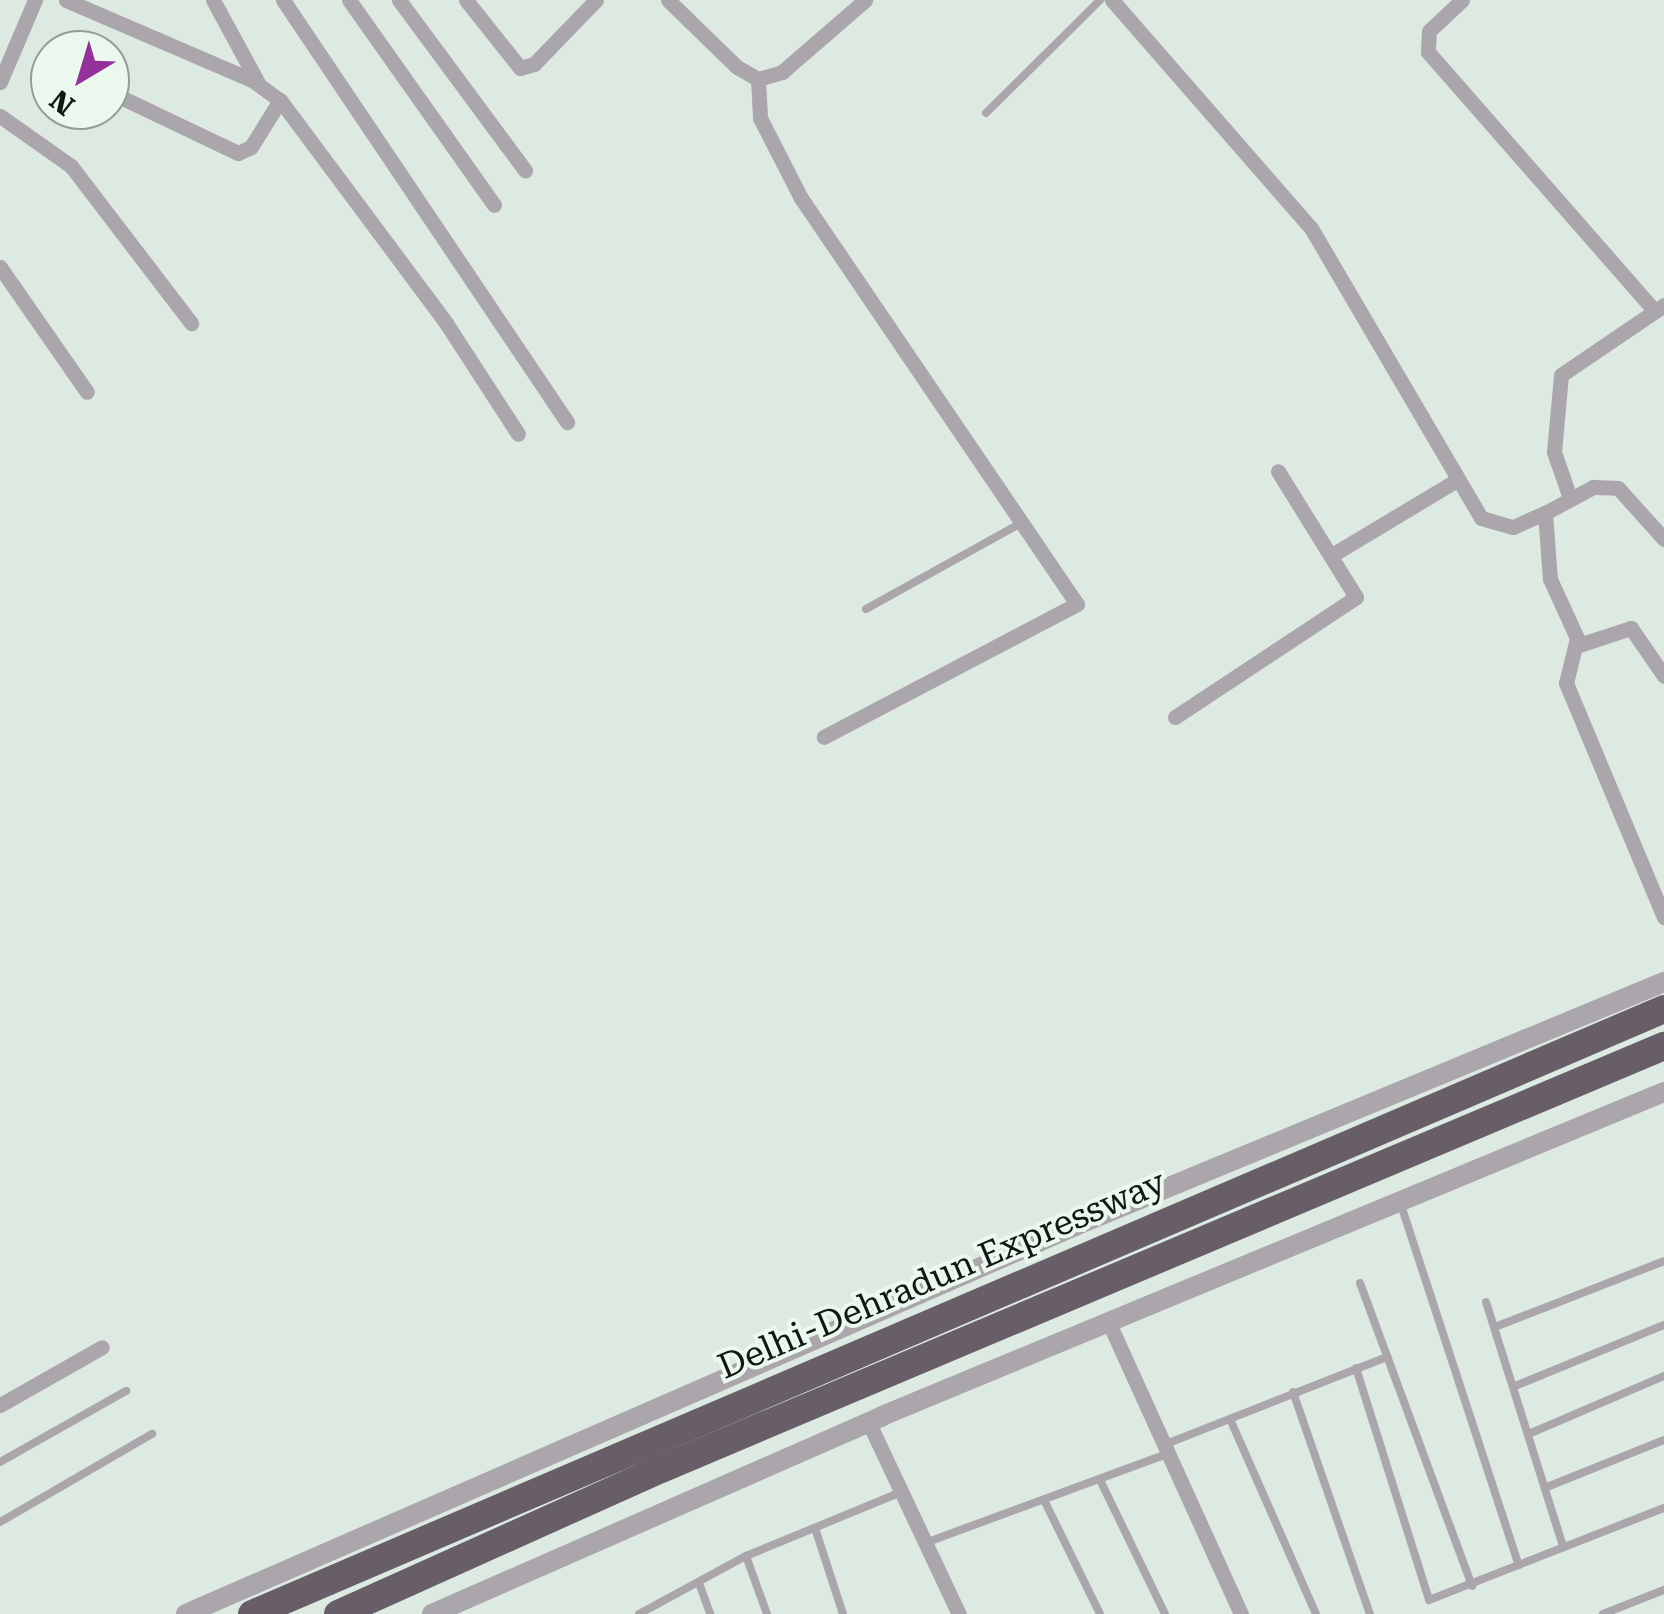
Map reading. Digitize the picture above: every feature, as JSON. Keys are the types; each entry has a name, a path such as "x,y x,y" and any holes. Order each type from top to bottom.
{"highway":[{"name":"Delhi-Dehradun Expressway","path":"252,1614 1664,1010"},
{"name":"Delhi-Dehradun Expressway","path":"338,1614 661,1468 1664,1046"}],"street":[{"path":"0,82 7,43 35,0"},
{"path":"213,0 258,83"},
{"path":"282,0 567,422"},
{"path":"349,0 494,205"},
{"path":"399,0 525,170"},
{"path":"466,0 520,68 534,64 596,0"},
{"path":"668,0 737,67 758,79 782,72 859,2"},
{"path":"1112,0 1311,228 1457,480 1490,525 1513,527 1593,488 1618,488 1664,538"},
{"path":"1462,0 1430,31 1428,52 1662,307 1561,374 1552,439 1570,498"},
{"path":"72,1 258,83 280,100 446,323 518,434"},
{"path":"758,79 760,118 802,198 1072,590 1075,608 824,736"},
{"path":"130,102 238,154 252,147 280,100"},
{"path":"0,116 62,156 192,322"},
{"path":"0,268 87,392"},
{"path":"1175,717 1354,601 1355,590 1278,471"},
{"path":"1332,556 1457,480"},
{"path":"1544,512 1550,579 1576,646 1566,682 1664,917"},
{"path":"1576,646 1632,628 1664,676"},
{"path":"186,1614 1090,1219 1664,982"},
{"path":"432,1614 868,1422 1664,1092"},
{"path":"1109,1323 1241,1614"},
{"path":"1,1402 102,1347"},
{"path":"868,1422 958,1614"}],"lane":[{"path":"986,112 1100,0"},
{"path":"866,609 1026,521"},
{"path":"1400,1200 1519,1564"},
{"path":"1495,1327 1664,1260"},
{"path":"1360,1284 1472,1586"},
{"path":"1486,1302 1531,1432 1563,1546"},
{"path":"1515,1386 1664,1325"},
{"path":"925,1542 1100,1480 1293,1392 1387,1357"},
{"path":"1356,1368 1426,1596 1434,1602 1563,1546 1664,1508"},
{"path":"1531,1432 1664,1376"},
{"path":"0,1462 126,1391"},
{"path":"1293,1392 1370,1614"},
{"path":"1230,1419 1316,1614"},
{"path":"0,1522 152,1434"},
{"path":"1546,1487 1664,1440"},
{"path":"1100,1480 1166,1614"},
{"path":"645,1613 746,1556 902,1492"},
{"path":"1044,1500 1100,1614"},
{"path":"815,1528 842,1614"},
{"path":"746,1556 768,1614"},
{"path":"699,1583 710,1614"},
{"path":"1603,1614 1664,1590"},
{"path":"1630,1603 1635,1614"}]}
